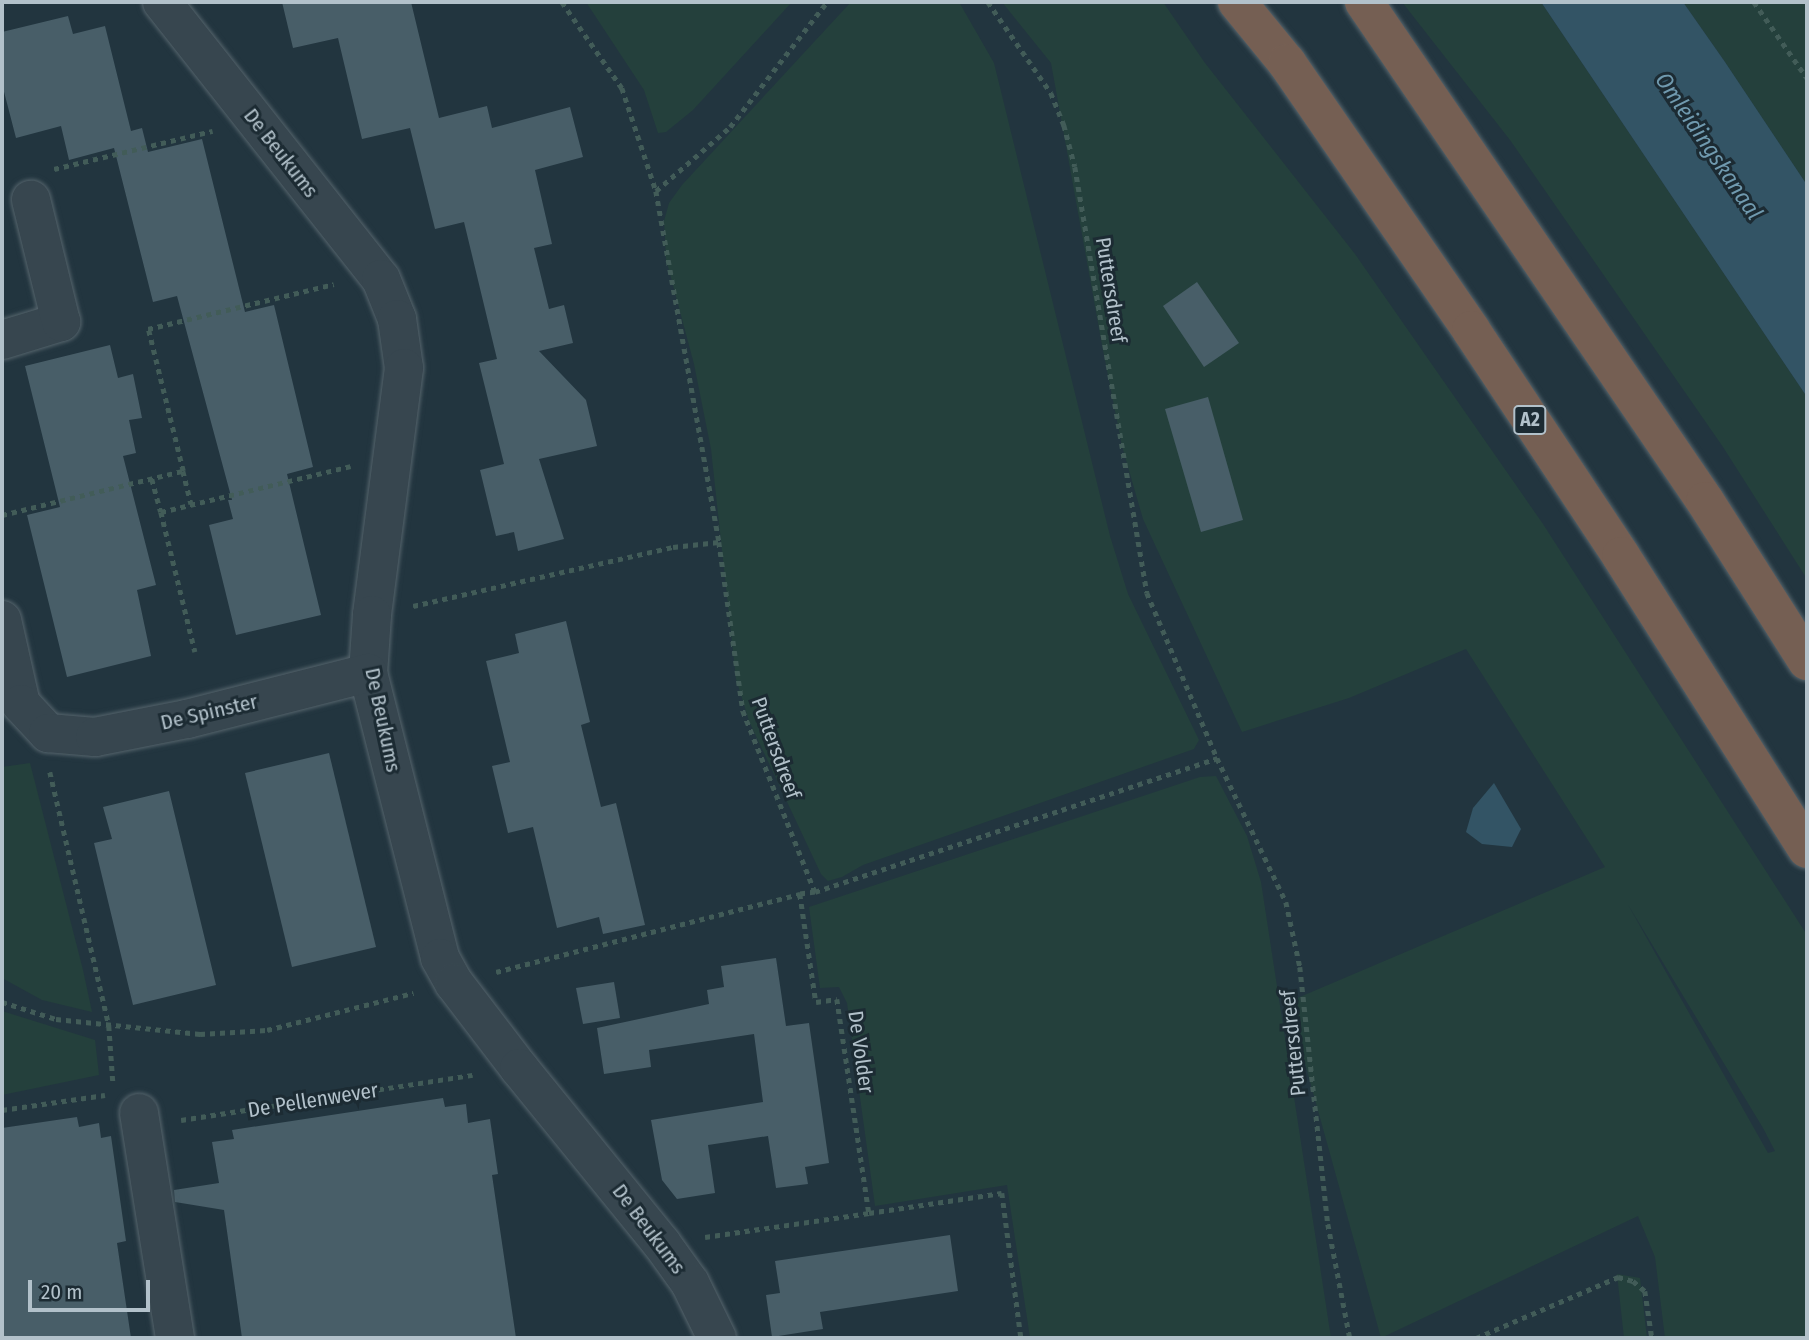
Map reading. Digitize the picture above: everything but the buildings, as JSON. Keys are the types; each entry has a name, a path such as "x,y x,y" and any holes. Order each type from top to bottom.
{"highway":[{"name":"A2","path":"1237,2 1287,63 1471,330 1643,590 1807,849"},
{"path":"1364,2 1704,501 1807,661"}],"street":[{"name":"De Beukums","path":"162,2 377,274 397,319 404,368 372,615 368,673 440,958 453,983 519,1068 663,1244 690,1283 717,1338"},
{"path":"2,340 61,322 31,200"},
{"path":"2,620 21,704 48,733"},
{"name":"De Spinster","path":"48,733 95,737 187,719 368,673"},
{"path":"141,1110 175,1338"}],"path":[{"name":"Puttersdreef","path":"562,2 622,88 656,191 719,542 743,711 815,892"},
{"path":"656,191 730,127 827,2"},
{"name":"Puttersdreef","path":"988,2 1051,93 1064,125 1074,167 1147,593 1217,758 1286,902 1300,967 1328,1224 1350,1338"},
{"path":"1754,2 1807,78"},
{"path":"76,164 256,120"},
{"path":"191,505 148,329 377,274"},
{"path":"161,512 392,456"},
{"path":"2,515 183,471"},
{"path":"152,479 195,652"},
{"path":"372,615 673,547 719,542"},
{"path":"48,733 48,764 109,1026 141,1110"},
{"path":"2,1002 56,1019 109,1026 200,1034 267,1030 660,928 815,892 1217,758"},
{"name":"De Volder","path":"800,894 816,1002 837,999 869,1213"},
{"name":"De Pellenwever","path":"2,1110 141,1110 519,1068"},
{"path":"663,1244 1002,1193 1021,1338"},
{"path":"1476,1338 1618,1277 1633,1281 1645,1291 1652,1338"}],"green space":[{"path":"586,2 792,2 693,110 666,132 658,133 644,90"},
{"path":"851,2 959,2 994,63 1110,536 1128,594 1199,740 1194,749 863,865 842,877 828,881 821,874 749,721 736,679 711,449 694,364 666,259 664,221 669,203 682,185"},
{"path":"1002,2 1163,2 1205,63 1355,254 1543,524 1807,935 1807,1338 1665,1338 1655,1257 1638,1216 1381,1338 1288,1002 1605,867 1466,649 1349,698 1242,732 1143,519 1122,446 1051,63","holes":["1627,903 1775,1151 1768,1153"]},
{"path":"1402,2 1541,2 1807,397 1807,579 1723,447 1510,140"},
{"path":"1683,2 1807,2 1807,185 1725,62"},
{"path":"30,763 92,1012 42,1000 2,978 2,767"},
{"path":"1216,776 1247,836 1261,882 1331,1338 1030,1338 1007,1185 875,1206 847,1003 839,987 820,988 809,907 1200,777"},
{"path":"2,1011 95,1040 99,1075 2,1095"},
{"path":"1617,1274 1640,1278 1647,1338 1624,1338"}],"water":[{"name":"Omleidingskanaal","path":"1541,2 1683,2 1725,62 1807,185 1807,397"},
{"path":"1494,783 1521,829 1512,847 1482,844 1466,832 1473,808"}]}
